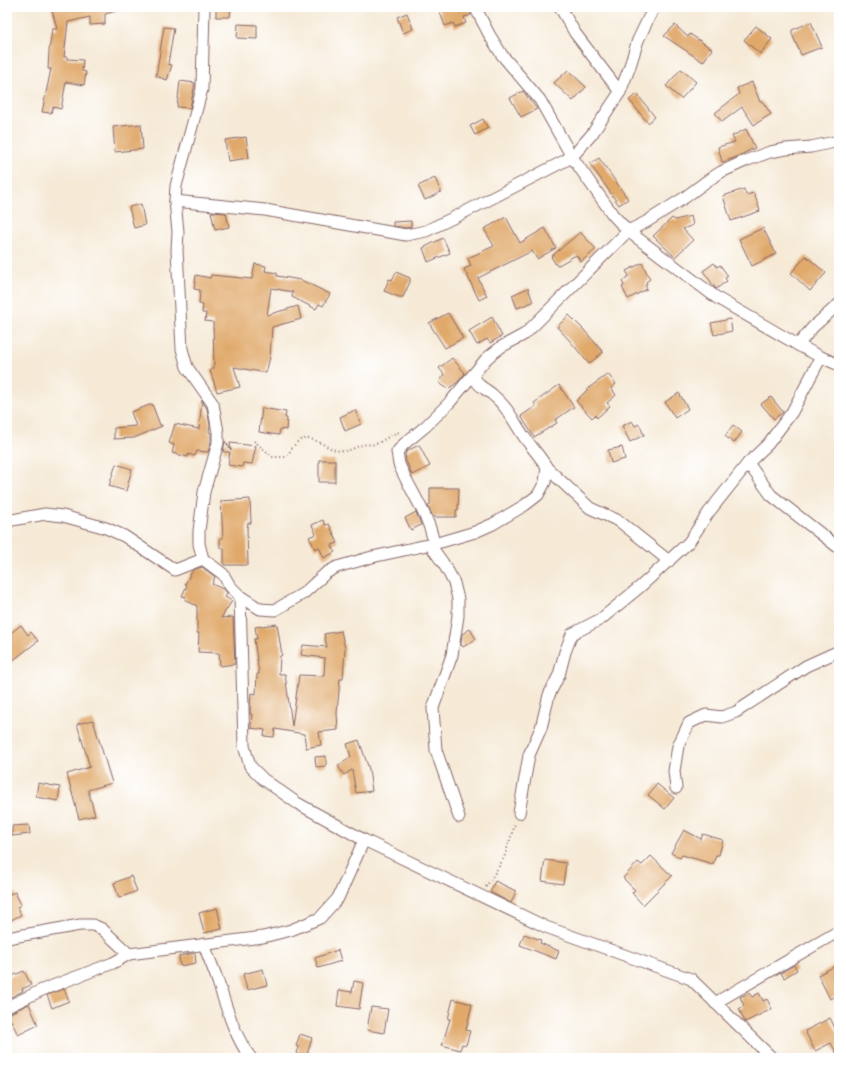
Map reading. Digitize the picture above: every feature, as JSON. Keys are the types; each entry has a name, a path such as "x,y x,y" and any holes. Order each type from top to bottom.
{"street":[{"path":"204,7 202,89 176,186 175,201 178,232 177,250 182,349 187,367 213,404 218,432 218,443 204,492 199,532 199,544 203,559 223,574 230,586 240,596 260,610 274,610 304,593 326,573 337,567 454,539 493,524 525,505 538,495 545,482 547,468"},
{"path":"475,7 502,55 540,100 572,156 613,215 628,231 717,298 798,345 839,365"},
{"path":"560,7 575,33 620,92"},
{"path":"175,201 265,210 406,235 426,231 572,156 592,134 620,92 638,40 654,7"},
{"path":"460,817 436,750 433,708 452,655 458,616 458,599 454,583 449,573 433,549 434,543 428,524 417,498 399,464 397,452 450,402 487,358 501,347 525,334 533,327 628,231 646,222 684,198 721,172 745,161 776,151 811,147 839,141"},
{"path":"798,345 813,327 839,304"},
{"path":"519,813 529,755 541,728 549,695 559,675 565,652 572,634 601,619 641,586 689,542 709,512 748,464 768,444 792,412 821,357"},
{"path":"474,374 478,384 494,395 504,406 524,438 547,468 590,508 619,521 669,561"},
{"path":"748,464 771,495 839,548"},
{"path":"7,521 45,514 63,516 106,528 124,536 175,570 203,559"},
{"path":"240,596 244,746 250,766 263,779 297,803 364,840 546,927 691,980 772,1058"},
{"path":"676,788 674,771 678,746 689,723 706,715 722,717 736,712 806,666 839,651"},
{"path":"7,1007 42,990 106,966 129,954 263,937 291,930 320,918 338,898 364,840"},
{"path":"7,938 80,925 93,925 102,929 129,954"},
{"path":"715,1002 839,931"},
{"path":"204,944 218,981 224,1003 242,1043 251,1058"}],"path":[{"path":"254,441 273,457 281,457 286,456 296,443 302,439 319,441 333,450 343,451 363,445 375,444 393,433 406,430"},
{"path":"481,896 504,858 519,813"}],"building":[{"path":"51,7 116,7 116,11 105,14 105,24 90,25 90,17 68,22 64,57 67,57 67,59 83,60 82,71 86,72 84,85 66,82 61,109 53,107 51,113 42,112 51,69 48,69 52,29 57,29"},
{"path":"216,7 231,7 230,17 216,17"},
{"path":"438,7 468,7 471,15 464,17 466,23 455,27 453,23 445,26"},
{"path":"407,13 413,29 403,33 397,17"},
{"path":"811,22 822,47 801,55 792,34 792,30"},
{"path":"238,24 257,25 257,39 237,38"},
{"path":"675,25 688,37 690,34 712,49 703,62 664,36"},
{"path":"756,26 772,39 760,54 744,40"},
{"path":"164,27 174,28 168,64 172,65 167,80 156,76"},
{"path":"681,69 696,82 681,99 666,86"},
{"path":"568,70 586,87 573,101 554,83"},
{"path":"180,81 195,83 190,108 177,107"},
{"path":"752,82 760,102 762,101 771,114 754,125 742,107 722,122 715,113 739,94 737,88"},
{"path":"523,91 537,109 521,117 510,98"},
{"path":"637,94 655,117 648,123 629,100"},
{"path":"483,119 488,128 475,135 470,126"},
{"path":"141,124 143,149 115,152 113,127"},
{"path":"746,129 755,148 722,162 718,147 735,142 732,136"},
{"path":"246,137 249,158 228,161 225,140"},
{"path":"599,158 628,199 619,205 590,164"},
{"path":"435,178 441,192 425,200 418,186"},
{"path":"744,189 746,195 754,193 760,211 731,221 723,196"},
{"path":"141,204 145,225 134,228 129,207"},
{"path":"211,212 226,213 229,227 215,230"},
{"path":"691,216 693,225 683,229 693,240 675,257 653,236 672,218 675,220"},
{"path":"506,217 520,243 545,228 556,248 537,259 532,251 478,278 487,296 479,300 464,269 471,266 468,258 494,246 484,229"},
{"path":"411,221 411,227 406,228 393,226 393,222"},
{"path":"763,228 776,254 752,266 739,239"},
{"path":"580,232 596,249 581,262 576,255 557,266 551,257"},
{"path":"443,238 450,253 428,262 423,248"},
{"path":"806,256 826,273 810,291 791,273"},
{"path":"642,263 650,279 645,285 647,289 628,299 622,287 624,286 622,281 629,276 626,271"},
{"path":"714,263 717,267 720,265 728,276 725,278 727,281 716,289 703,271"},
{"path":"255,264 266,266 265,271 277,273 277,276 301,280 330,294 323,306 319,304 316,309 292,297 293,292 271,288 267,315 298,306 301,319 272,327 270,357 266,373 234,367 240,387 217,392 210,370 214,368 213,322 205,321 206,313 202,313 203,305 199,304 200,290 194,289 196,275 210,278 211,275 252,279"},
{"path":"396,272 410,278 410,282 403,297 399,297 384,291 389,279 392,280"},
{"path":"528,288 533,302 517,308 512,295"},
{"path":"448,313 463,338 445,348 429,323"},
{"path":"569,315 603,352 589,364 557,327"},
{"path":"492,317 502,336 490,343 487,339 477,345 469,331"},
{"path":"730,319 732,331 714,335 711,323"},
{"path":"452,358 465,373 459,381 448,389 439,383 444,374 439,368"},
{"path":"608,374 616,384 611,388 616,395 607,403 610,406 597,418 595,415 592,418 576,401 590,387"},
{"path":"559,385 574,407 555,420 557,423 534,437 521,416 536,406 534,403"},
{"path":"679,393 688,409 675,418 665,402"},
{"path":"771,397 783,412 774,419 761,404"},
{"path":"202,400 207,409 210,425 209,432 211,433 211,442 208,452 197,451 195,456 188,454 188,457 172,453 174,445 169,443 175,424 199,429"},
{"path":"152,404 160,425 162,426 134,438 114,439 114,428 136,426 131,412"},
{"path":"262,408 286,412 286,430 280,429 279,435 259,432"},
{"path":"355,410 361,424 345,431 340,417"},
{"path":"632,421 635,426 639,424 644,435 630,442 622,426"},
{"path":"733,425 742,432 734,443 725,436"},
{"path":"225,441 231,450 230,443 256,446 252,464 243,463 242,467 228,465 230,452 223,452"},
{"path":"419,445 430,466 412,475 406,461 405,454 407,451"},
{"path":"622,447 625,459 611,463 608,450"},
{"path":"319,460 335,460 335,482 319,482"},
{"path":"116,464 132,469 126,491 109,486"},
{"path":"430,488 459,488 458,510 456,510 456,517 433,517 428,506 430,505"},
{"path":"250,499 251,523 248,523 247,528 248,565 224,565 224,548 220,548 220,538 223,538 221,501"},
{"path":"416,512 421,525 411,530 405,518"},
{"path":"323,520 325,525 329,524 338,543 332,545 335,552 324,558 319,547 315,549 309,537 316,534 312,525"},
{"path":"202,567 215,577 212,584 225,590 227,593 225,597 232,601 221,618 233,617 235,664 220,666 219,653 198,652 199,633 197,633 197,606 185,600 186,597 182,596 187,585 185,584 193,570"},
{"path":"277,624 282,655 280,656 279,674 285,674 292,726 299,675 324,676 325,658 301,655 303,645 327,647 324,634 341,631 345,648 343,679 340,679 337,713 338,730 319,732 321,745 306,748 304,734 275,729 274,737 264,736 265,730 251,728 251,693 256,694 257,674 259,674 254,639 257,639 255,627"},
{"path":"21,625 28,635 31,632 38,641 7,665 7,636"},
{"path":"470,629 476,639 463,647 461,644 462,634"},
{"path":"93,720 112,783 88,790 95,815 79,819 67,774 90,767 77,724"},
{"path":"359,740 369,769 372,791 356,793 352,770 344,775 338,766 351,757 347,744"},
{"path":"326,756 326,766 316,767 315,757"},
{"path":"38,783 60,787 58,801 36,797"},
{"path":"657,784 674,798 665,809 648,795"},
{"path":"29,825 30,834 12,836 12,826"},
{"path":"684,830 701,839 703,834 723,840 719,855 716,855 713,864 682,855 680,858 671,853"},
{"path":"651,856 672,876 643,905 632,893 635,890 623,878 638,862 642,865"},
{"path":"545,860 566,863 563,884 542,881"},
{"path":"131,876 137,891 119,898 114,883"},
{"path":"495,881 516,891 511,903 490,892"},
{"path":"7,887 10,894 15,892 21,905 17,907 21,915 7,922"},
{"path":"217,908 222,929 204,933 199,913"},
{"path":"524,934 541,940 540,943 559,951 556,959 520,945"},
{"path":"338,950 341,961 318,968 315,958"},
{"path":"195,953 196,963 180,966 179,956"},
{"path":"839,964 839,994 830,999 818,975"},
{"path":"794,965 797,970 784,978 781,973"},
{"path":"263,969 267,985 247,990 243,974"},
{"path":"24,971 31,985 7,999 7,978"},
{"path":"354,981 363,983 359,1009 337,1006 339,990 352,992"},
{"path":"64,989 69,1001 52,1008 47,995"},
{"path":"749,993 752,997 759,993 763,1001 767,999 772,1009 745,1022 739,1009 744,1006 740,997"},
{"path":"453,999 472,1004 466,1030 470,1031 466,1045 462,1044 460,1050 442,1045 450,1019 448,1019"},
{"path":"29,1004 38,1025 18,1035 8,1014"},
{"path":"371,1007 388,1009 384,1033 367,1030"},
{"path":"830,1018 839,1036 839,1058 831,1043 815,1051 805,1031"},
{"path":"300,1034 312,1038 306,1058 296,1056 299,1047 296,1046"}]}
